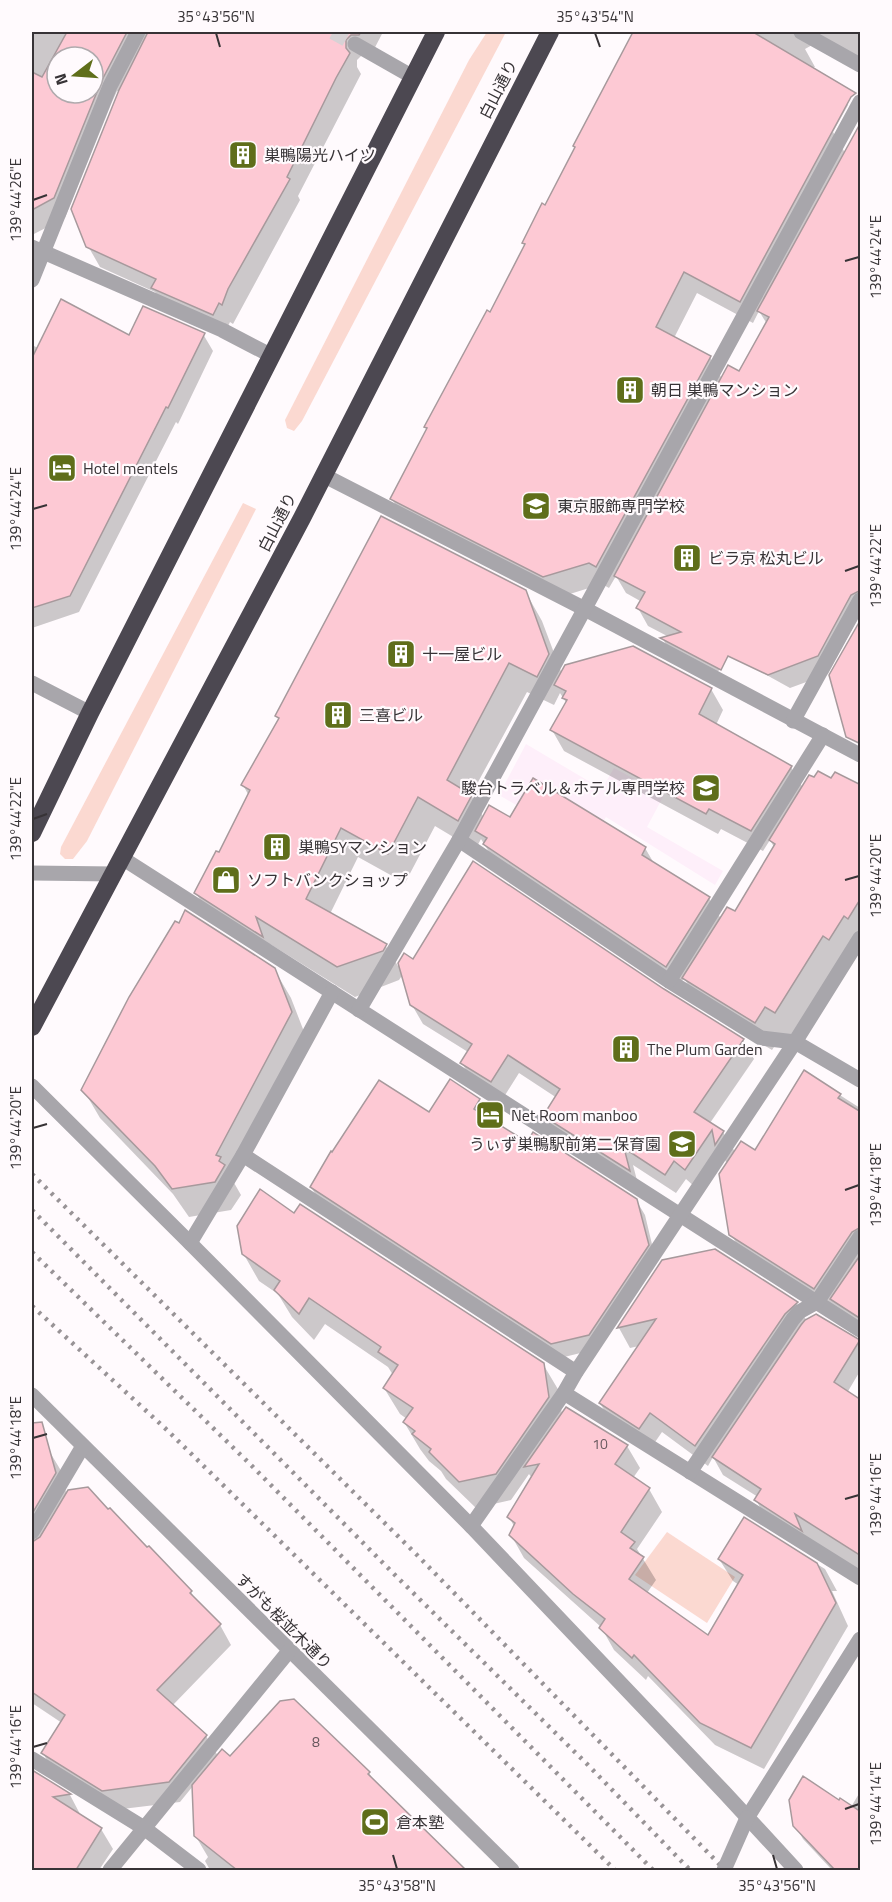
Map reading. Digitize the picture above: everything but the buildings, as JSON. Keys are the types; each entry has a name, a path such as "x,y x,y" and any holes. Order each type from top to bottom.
{"highway":[{"path":"32,833 90,713 436,32"},
{"name":"白山通り","path":"32,1027 297,529 550,32"}],"street":[{"path":"32,280 38,250 110,86 138,32"},
{"path":"801,32 861,65"},
{"path":"355,44 413,77"},
{"path":"359,1010 459,840 861,102"},
{"path":"38,250 222,330 272,356"},
{"path":"323,475 585,609 861,755"},
{"path":"793,721 861,600"},
{"path":"32,683 90,713"},
{"path":"669,981 823,735"},
{"path":"459,840 669,981 761,1038 795,1042 861,1080"},
{"path":"32,873 118,866 332,992 861,1330"},
{"path":"471,1526 564,1393 861,938"},
{"path":"190,1243 243,1155 332,992"},
{"path":"32,1086 471,1526 796,1870"},
{"path":"243,1155 576,1372"},
{"path":"690,1472 793,1319 799,1312 817,1302 861,1236"},
{"path":"564,1393 861,1578"},
{"name":"すがも桜並木通り","path":"32,1395 512,1870"},
{"path":"32,1532 83,1446"},
{"path":"724,1870 747,1818 861,1639"},
{"path":"110,1870 289,1651"},
{"path":"32,1759 144,1828 199,1870"}],"shaded area":[{"path":"487,32 506,32 302,421 294,431 287,428 285,420 469,60"},
{"path":"243,503 256,509 87,841 73,859 65,859 60,854 61,847"},
{"path":"526,744 602,789 614,768 664,795 647,827 723,871 715,885 606,817 588,847 499,795"},
{"path":"667,1532 735,1577 707,1623 635,1575"}],"tunnel":[{"path":"333,32 355,44"}],"railway":[{"path":"32,1174 417,1555 725,1870"},
{"path":"32,1210 396,1576 588,1765 690,1870"},
{"path":"32,1252 249,1463 653,1870"},
{"path":"32,1306 167,1430 615,1870"}],"place":[{"name":"巣鴨陽光ハイツ","path":"243,155"},
{"name":"朝日 巣鴨マンション","path":"630,390"},
{"name":"Hotel mentels","path":"62,468"},
{"name":"東京服飾専門学校","path":"536,506"},
{"name":"ビラ京 松丸ビル","path":"687,558"},
{"name":"十一屋ビル","path":"401,654"},
{"name":"三喜ビル","path":"338,715"},
{"name":"駿台トラベル＆ホテル専門学校","path":"706,788"},
{"name":"巣鴨SYマンション","path":"277,847"},
{"name":"ソフトバンクショップ","path":"226,880"},
{"name":"The Plum Garden","path":"626,1049"},
{"name":"Net Room manboo","path":"490,1115"},
{"name":"うぃず巣鴨駅前第二保育園","path":"682,1144"},
{"name":"倉本塾","path":"375,1822"}]}
